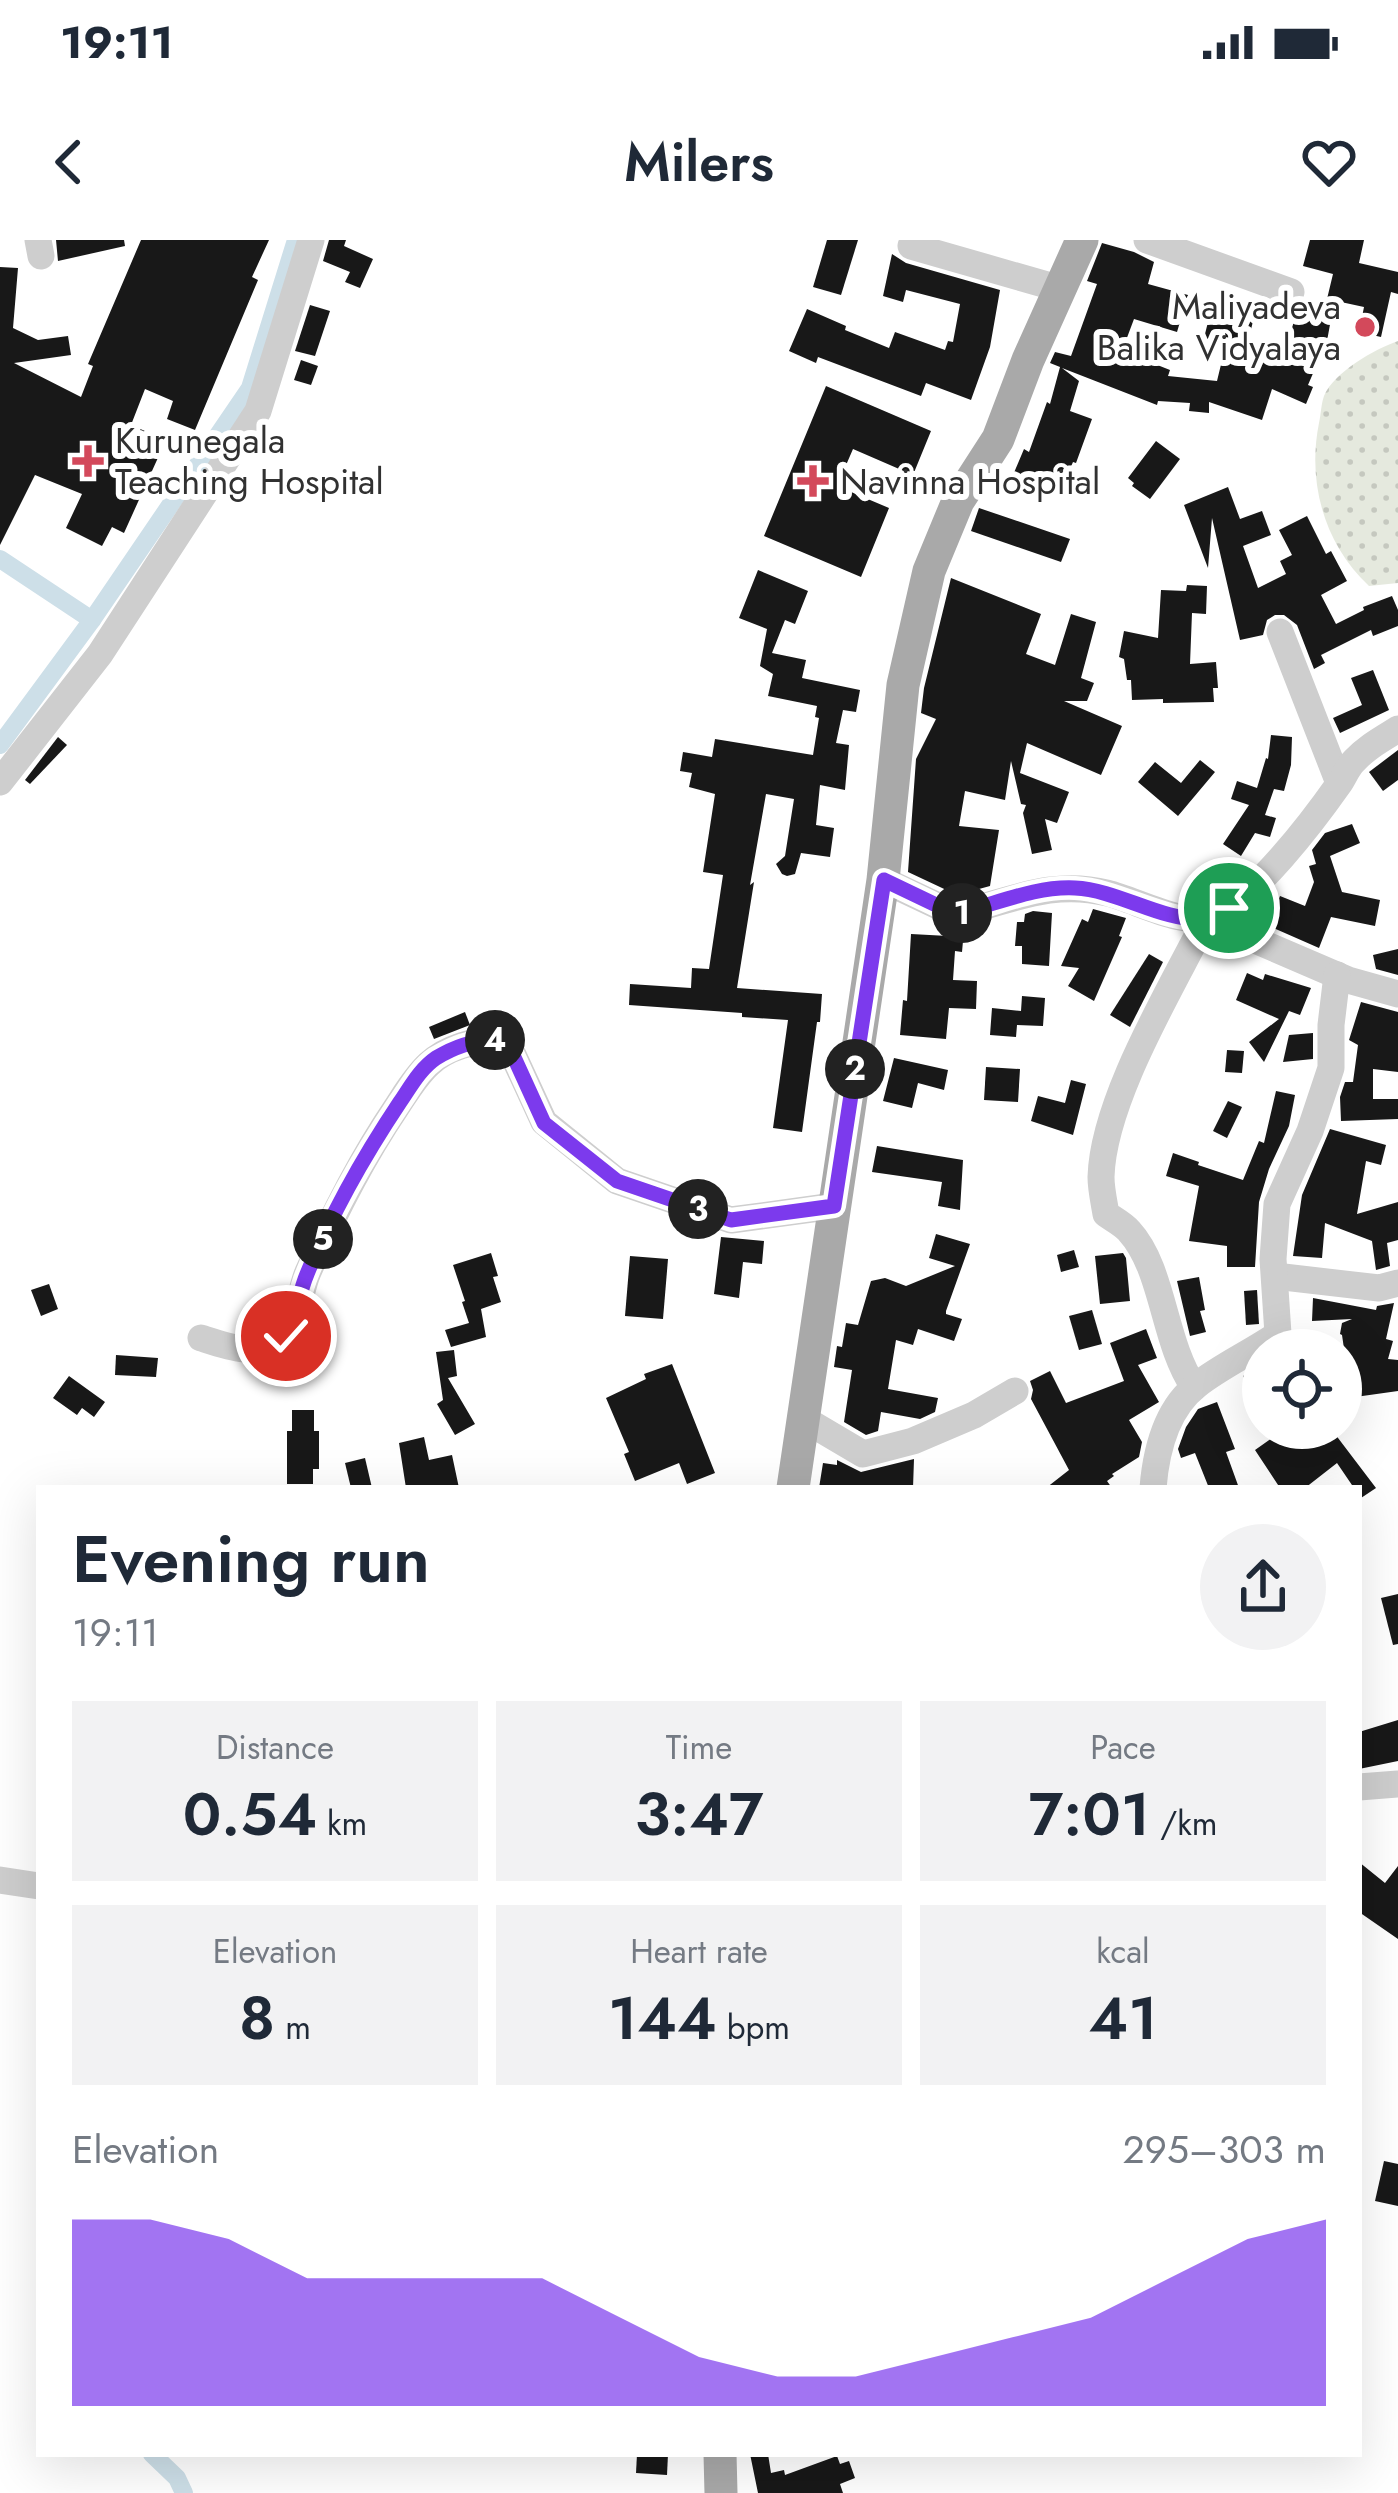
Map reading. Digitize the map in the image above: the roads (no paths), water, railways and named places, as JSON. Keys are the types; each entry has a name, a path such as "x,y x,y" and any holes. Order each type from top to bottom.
{"main road":[{"path":"799,1484 802,1418 884,880 903,685 929,571 958,501 998,439 1082,240"},
{"path":"719,2457 721,2493"}],"street":[{"path":"0,782 100,654 258,411 311,240"},
{"path":"1148,240 1291,292"},
{"path":"911,245 1061,289"},
{"path":"1280,632 1340,783"},
{"path":"1194,1387 1181,1369 1146,1257 1128,1230 1106,1214 1101,1177 1109,1125 1135,1061 1206,919 1248,892 1350,765 1371,744 1398,729"},
{"path":"884,880 955,914 1049,888 1108,893 1176,916 1206,919 1337,975 1398,994"},
{"path":"1153,1485 1166,1426 1194,1387 1278,1334 1277,1204 1331,1069 1337,975"},
{"path":"201,1338 254,1350 286,1336 307,1274 368,1152 416,1077 433,1060 471,1042 498,1041 513,1055 544,1123 617,1181 731,1220 834,1206"},
{"path":"1275,1276 1379,1288 1398,1282"},
{"path":"802,1418 862,1454 913,1442 1016,1391"},
{"path":"1362,1787 1398,1784"},
{"path":"0,1880 36,1886"}],"waterway":[{"path":"0,745 92,620 250,388 296,240"},
{"path":"0,559 92,620"},
{"path":"155,2457 177,2478 184,2493"}],"place":[{"name":"Maliyadeva Balika Vidyalaya","path":"1365,327"},
{"name":"Kurunegala Teaching Hospital","path":"88,461"},
{"name":"Navinna Hospital","path":"813,481"}]}
